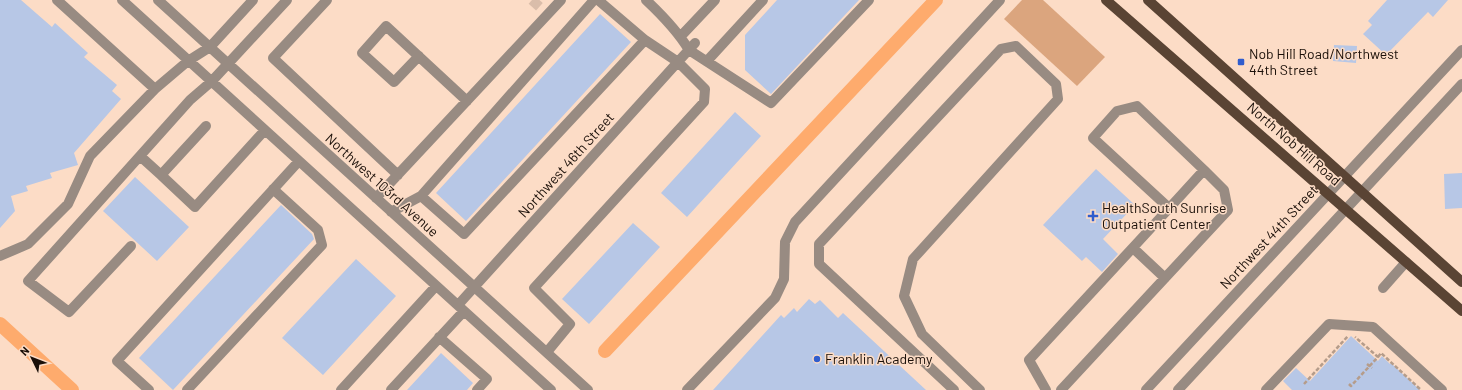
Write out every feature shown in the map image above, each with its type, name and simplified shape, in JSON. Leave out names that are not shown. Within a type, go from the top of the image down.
[{"type":"main road","name":"North Nob Hill Road","points":[[1106,0],[1347,208],[1462,311]]},
{"type":"main road","name":"North Nob Hill Road","points":[[1148,0],[1462,282]]},
{"type":"street","points":[[57,0],[155,89]]},
{"type":"street","points":[[122,0],[552,390]]},
{"type":"street","name":"Northwest 103rd Avenue","points":[[158,0],[588,390]]},
{"type":"street","points":[[0,256],[28,244],[68,204],[90,156],[155,89],[188,61],[210,47],[253,0]]},
{"type":"street","points":[[131,246],[68,312],[28,281],[190,100],[212,82],[287,0]]},
{"type":"street","points":[[327,0],[273,58],[398,175]]},
{"type":"street","points":[[376,198],[467,101],[545,12],[561,0]]},
{"type":"street","points":[[391,212],[421,196],[594,0]]},
{"type":"street","points":[[547,352],[570,324],[534,288],[704,102],[705,89],[678,62],[645,40],[598,0]]},
{"type":"street","points":[[646,0],[706,61],[771,103],[869,0]]},
{"type":"street","points":[[681,36],[715,0]]},
{"type":"street","points":[[706,61],[763,0]]},
{"type":"street","points":[[687,390],[775,298],[784,280],[785,242],[795,222],[1000,0]]},
{"type":"street","points":[[419,56],[394,82],[362,53],[386,26],[419,56],[467,101]]},
{"type":"street","points":[[421,196],[464,234],[645,40]]},
{"type":"street","name":"Northwest 46th Street","points":[[391,390],[439,337],[461,308],[474,287],[692,46]]},
{"type":"street","points":[[954,390],[819,264],[819,244],[1001,49],[1016,46],[1056,84],[1058,99],[913,259],[904,296],[922,334],[980,390]]},
{"type":"street","name":"Northwest 44th Street","points":[[1146,390],[1462,50]]},
{"type":"street","points":[[1178,390],[1462,84]]},
{"type":"street","points":[[1061,390],[1228,210],[1224,190],[1137,106],[1117,111],[1094,138],[1169,208]]},
{"type":"street","points":[[161,175],[206,126]]},
{"type":"street","points":[[140,156],[195,207],[265,130]]},
{"type":"street","points":[[148,390],[117,362],[299,161]]},
{"type":"street","points":[[1046,390],[1028,360],[1204,170]]},
{"type":"street","points":[[187,390],[322,245],[318,230],[273,189]]},
{"type":"street","points":[[1133,248],[1165,278]]},
{"type":"street","points":[[1383,288],[1406,262]]},
{"type":"street","points":[[341,390],[436,286]]},
{"type":"street","points":[[1266,390],[1329,324],[1373,327],[1442,390]]},
{"type":"street","points":[[439,337],[487,379],[477,390]]},
{"type":"path","points":[[1304,384],[1351,334],[1378,357]]},
{"type":"path","points":[[1349,384],[1351,386],[1381,353],[1421,390]]},
{"type":"shaded area","points":[[1022,0],[1043,0],[1105,57],[1077,86],[1004,19]]},
{"type":"building","points":[[0,0],[21,0],[52,27],[55,23],[88,53],[84,57],[117,85],[112,91],[121,99],[74,153],[78,165],[50,173],[52,178],[26,186],[28,191],[11,196],[15,211],[0,228]]},
{"type":"building","points":[[777,0],[859,0],[771,94],[745,70],[745,35]]},
{"type":"building","points":[[1387,0],[1448,0],[1433,17],[1428,12],[1386,55],[1363,34],[1372,25],[1368,21]]},
{"type":"building","points":[[600,14],[631,42],[466,221],[436,193]]},
{"type":"building","points":[[1334,45],[1357,46],[1356,63],[1333,61]]},
{"type":"building","points":[[735,112],[761,136],[687,217],[661,193]]},
{"type":"building","points":[[1096,169],[1135,205],[1103,239],[1118,254],[1102,272],[1086,257],[1082,261],[1043,225]]},
{"type":"building","points":[[1462,173],[1462,208],[1445,209],[1444,174]]},
{"type":"building","points":[[135,177],[189,227],[157,261],[103,211]]},
{"type":"building","points":[[281,205],[312,234],[314,239],[173,390],[139,358]]},
{"type":"building","points":[[633,223],[660,247],[589,324],[562,299]]},
{"type":"building","points":[[356,259],[396,296],[323,375],[282,338]]},
{"type":"building","name":"Franklin Academy","points":[[809,299],[815,304],[820,300],[838,318],[843,313],[926,390],[713,390],[781,315],[784,318],[794,308],[797,312]]},
{"type":"building","points":[[1351,336],[1378,361],[1382,356],[1390,364],[1391,363],[1420,390],[1292,390],[1283,381],[1296,368],[1310,381]]},
{"type":"building","points":[[441,353],[473,383],[467,390],[407,390]]},
{"type":"waterway","points":[[605,351],[936,0]]},
{"type":"waterway","points":[[0,324],[72,390]]},
{"type":"tunnel","points":[[532,0],[542,9]]},
{"type":"place","name":"Nob Hill Road/Northwest 44th Street","points":[[1241,62]]},
{"type":"place","name":"HealthSouth Sunrise Outpatient Center","points":[[1093,216]]},
{"type":"place","name":"Franklin Academy","points":[[817,359]]}]
